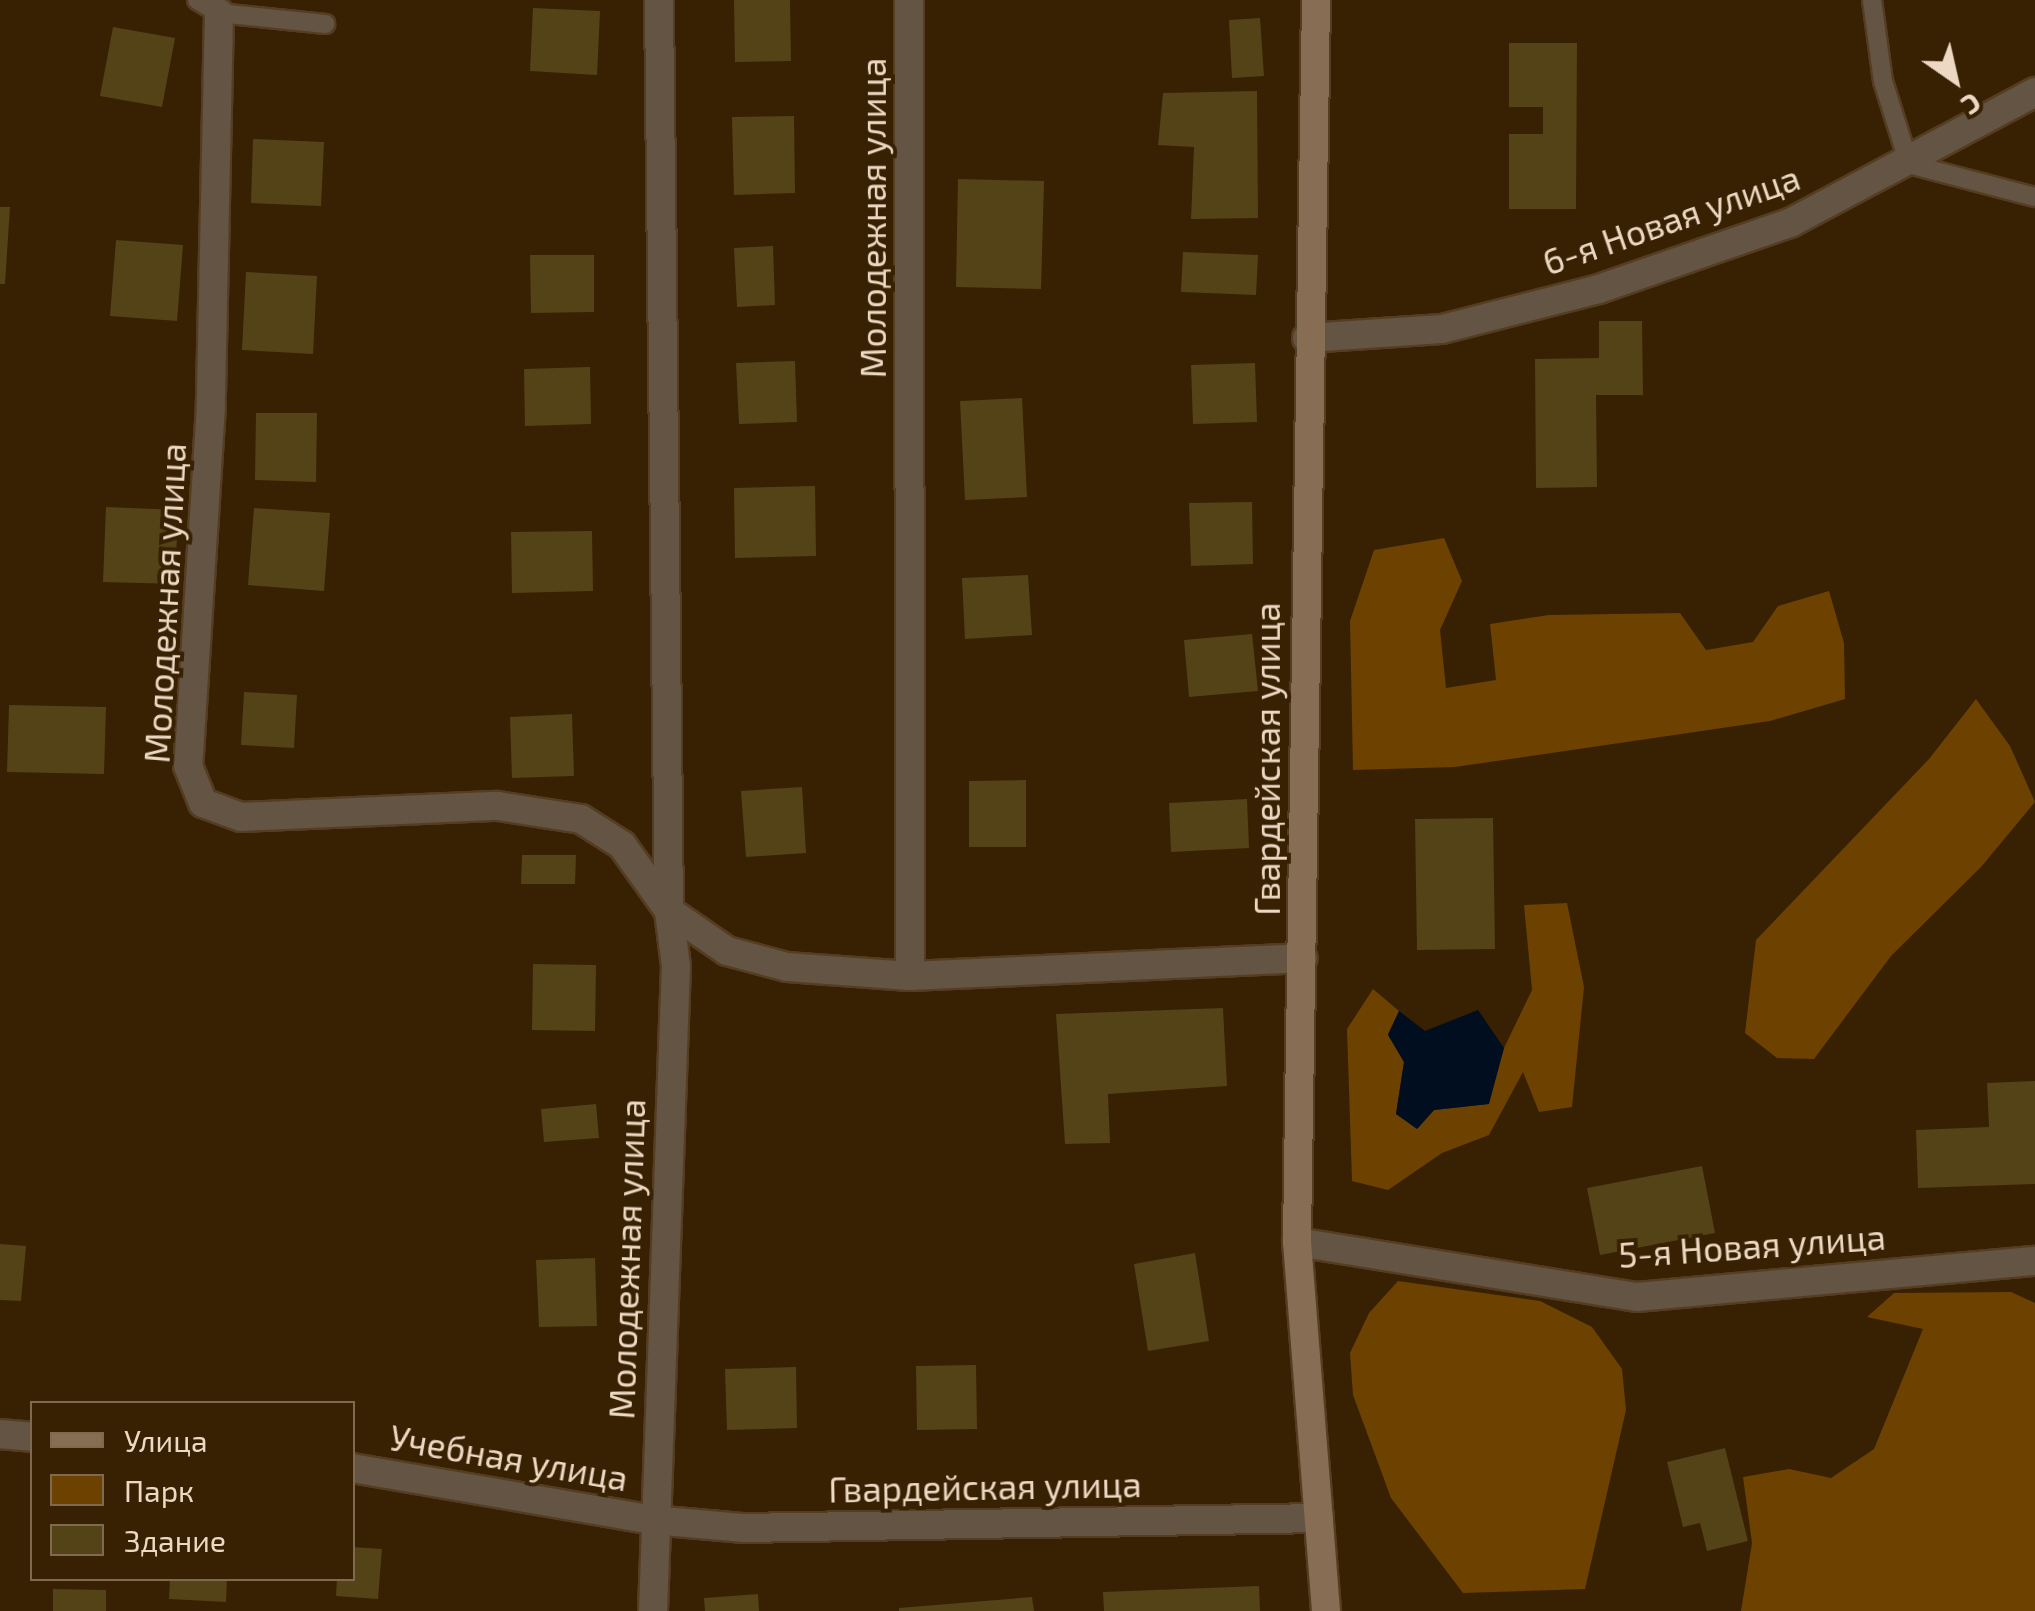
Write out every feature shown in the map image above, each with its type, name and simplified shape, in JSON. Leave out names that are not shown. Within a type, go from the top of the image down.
[{"type":"main road","name":"Гвардейская улица","points":[[1316,0],[1307,338],[1298,1242],[1326,1611]]},
{"type":"street","name":"Молодежная улица","points":[[654,1611],[653,1520],[676,966],[669,911],[660,0]]},
{"type":"street","name":"Молодежная улица","points":[[909,0],[910,976]]},
{"type":"street","name":"Молодежная улица","points":[[208,6],[211,405],[188,766],[203,804],[241,816],[498,806],[581,819],[622,845],[669,911],[727,952],[787,967],[910,976],[1302,958]]},
{"type":"street","name":"6-я Новая улица","points":[[1307,338],[1442,329],[1599,289],[1790,224],[1910,164],[2035,92]]},
{"type":"street","name":"5-я Новая улица","points":[[1298,1242],[1637,1297],[2035,1261]]},
{"type":"street","points":[[0,1434],[30,1437]]},
{"type":"street","name":"Учебная улица","points":[[355,1469],[653,1520]]},
{"type":"street","name":"Гвардейская улица","points":[[653,1520],[742,1528],[1319,1518]]},
{"type":"lane","points":[[1872,0],[1883,81],[1910,164],[2035,197]]},
{"type":"lane","points":[[208,6],[325,24]]},
{"type":"green space","points":[[1444,538],[1462,581],[1440,630],[1446,688],[1496,680],[1490,624],[1549,615],[1680,613],[1706,650],[1753,642],[1778,606],[1829,591],[1844,643],[1845,699],[1770,721],[1455,767],[1353,770],[1350,621],[1374,550]]},
{"type":"green space","points":[[1976,699],[2010,746],[2035,802],[1981,867],[1891,956],[1814,1059],[1777,1058],[1745,1033],[1756,940],[1929,759]]},
{"type":"green space","points":[[1567,903],[1584,987],[1572,1107],[1539,1112],[1523,1072],[1489,1135],[1442,1153],[1388,1190],[1352,1181],[1347,1029],[1373,989],[1399,1011],[1388,1034],[1404,1062],[1396,1114],[1418,1128],[1434,1110],[1488,1104],[1504,1048],[1532,990],[1524,905]]},
{"type":"green space","points":[[1398,1281],[1540,1301],[1592,1327],[1622,1369],[1626,1410],[1585,1589],[1463,1593],[1391,1498],[1353,1395],[1350,1353],[1369,1313]]},
{"type":"green space","points":[[2011,1292],[2035,1303],[2035,1611],[1741,1611],[1752,1543],[1743,1477],[1789,1469],[1831,1478],[1874,1449],[1923,1329],[1867,1317],[1894,1293]]},
{"type":"water","points":[[1478,1010],[1504,1048],[1489,1104],[1434,1110],[1417,1129],[1396,1114],[1404,1062],[1388,1035],[1399,1011],[1425,1031]]},
{"type":"building","points":[[734,0],[790,0],[791,61],[735,62]]},
{"type":"building","points":[[533,8],[600,11],[597,75],[530,71]]},
{"type":"building","points":[[1260,18],[1264,76],[1232,78],[1229,20]]},
{"type":"building","points":[[113,27],[175,38],[162,107],[100,96]]},
{"type":"building","points":[[1509,43],[1577,43],[1576,209],[1509,209],[1509,134],[1543,134],[1543,107],[1509,107]]},
{"type":"building","points":[[1257,91],[1258,218],[1191,219],[1194,147],[1158,145],[1163,93]]},
{"type":"building","points":[[794,116],[795,193],[734,195],[732,117]]},
{"type":"building","points":[[253,139],[324,142],[321,206],[251,203]]},
{"type":"building","points":[[958,179],[1044,181],[1041,289],[956,287]]},
{"type":"building","points":[[0,207],[10,207],[5,284],[0,284]]},
{"type":"building","points":[[116,240],[183,245],[177,321],[110,316]]},
{"type":"building","points":[[773,246],[775,305],[737,307],[734,248]]},
{"type":"building","points":[[1183,252],[1258,255],[1256,295],[1181,292]]},
{"type":"building","points":[[530,255],[594,255],[594,312],[531,313]]},
{"type":"building","points":[[246,272],[317,276],[313,354],[242,350]]},
{"type":"building","points":[[1599,321],[1642,321],[1643,395],[1596,395],[1597,487],[1536,488],[1535,359],[1599,358]]},
{"type":"building","points":[[795,361],[797,422],[739,424],[736,363]]},
{"type":"building","points":[[1255,363],[1257,422],[1193,424],[1191,365]]},
{"type":"building","points":[[590,367],[591,424],[525,426],[524,369]]},
{"type":"building","points":[[1022,398],[1027,497],[965,500],[960,401]]},
{"type":"building","points":[[256,413],[317,413],[316,482],[255,480]]},
{"type":"building","points":[[815,486],[816,556],[735,558],[734,488]]},
{"type":"building","points":[[1252,502],[1253,564],[1191,566],[1189,503]]},
{"type":"building","points":[[106,507],[178,510],[175,584],[103,582]]},
{"type":"building","points":[[254,508],[330,513],[324,591],[248,585]]},
{"type":"building","points":[[592,531],[593,591],[512,593],[511,532]]},
{"type":"building","points":[[1028,575],[1032,635],[965,639],[962,578]]},
{"type":"building","points":[[1252,634],[1258,691],[1189,697],[1184,640]]},
{"type":"building","points":[[244,692],[297,695],[294,748],[241,745]]},
{"type":"building","points":[[9,705],[106,707],[104,774],[7,772]]},
{"type":"building","points":[[572,714],[574,776],[512,778],[510,717]]},
{"type":"building","points":[[1026,780],[1026,847],[969,847],[969,781]]},
{"type":"building","points":[[802,787],[806,853],[746,857],[741,791]]},
{"type":"building","points":[[1247,799],[1249,848],[1171,852],[1169,803]]},
{"type":"building","points":[[1493,818],[1495,949],[1417,950],[1415,819]]},
{"type":"building","points":[[522,855],[576,855],[575,884],[521,884]]},
{"type":"building","points":[[533,964],[596,965],[595,1031],[532,1030]]},
{"type":"building","points":[[1223,1008],[1227,1086],[1108,1094],[1110,1143],[1065,1144],[1056,1014]]},
{"type":"building","points":[[2035,1081],[2035,1184],[1918,1188],[1916,1130],[1989,1127],[1987,1083]]},
{"type":"building","points":[[596,1104],[599,1138],[544,1142],[541,1109]]},
{"type":"building","points":[[1702,1166],[1715,1233],[1600,1255],[1587,1188]]},
{"type":"building","points":[[0,1244],[26,1246],[21,1301],[0,1300]]},
{"type":"building","points":[[1195,1253],[1209,1341],[1148,1351],[1134,1264]]},
{"type":"building","points":[[595,1258],[597,1326],[539,1327],[536,1260]]},
{"type":"building","points":[[976,1365],[977,1429],[917,1430],[916,1366]]},
{"type":"building","points":[[796,1367],[797,1428],[727,1430],[725,1369]]},
{"type":"building","points":[[1725,1448],[1748,1541],[1707,1551],[1700,1523],[1683,1527],[1667,1462]]},
{"type":"building","points":[[355,1547],[382,1549],[378,1599],[336,1596],[337,1581],[355,1581]]},
{"type":"building","points":[[170,1581],[227,1581],[226,1602],[169,1599]]},
{"type":"building","points":[[1259,1586],[1260,1611],[1104,1611],[1103,1592]]},
{"type":"building","points":[[53,1589],[106,1590],[106,1611],[53,1611]]},
{"type":"building","points":[[758,1594],[759,1611],[705,1611],[704,1598]]},
{"type":"building","points":[[1032,1597],[1034,1611],[899,1611],[899,1608]]}]
